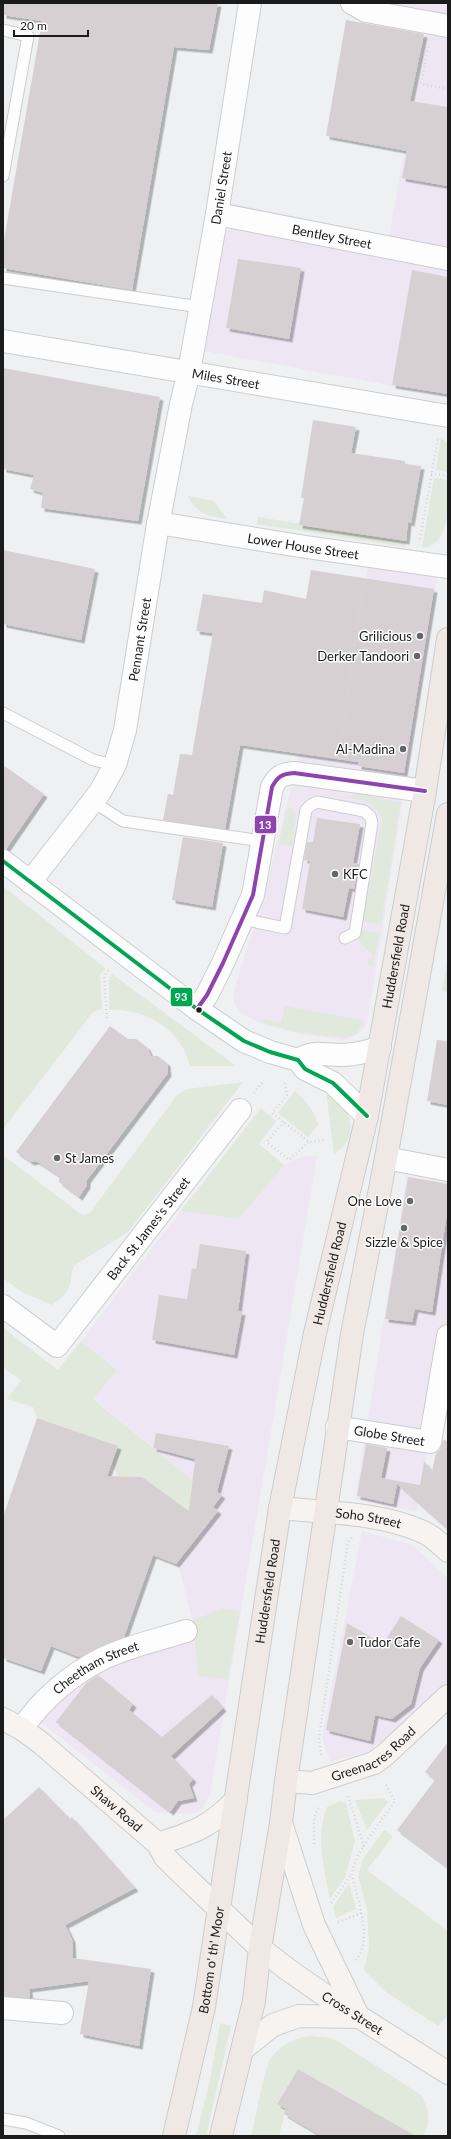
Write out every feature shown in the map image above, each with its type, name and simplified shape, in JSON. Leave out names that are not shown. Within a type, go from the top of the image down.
[{"type":"main road","name":"Huddersfield Road","points":[[219,1909],[260,1631],[280,1508],[315,1333],[367,1116],[424,791],[448,639]]},
{"type":"main road","name":"Huddersfield Road","points":[[260,1948],[281,1823],[352,1334],[386,1158],[448,814]]},
{"type":"main road","name":"Soho Street","points":[[280,1508],[375,1518],[404,1525],[422,1531],[448,1551]]},
{"type":"main road","name":"Greenacres Road","points":[[286,1781],[312,1783],[374,1763],[385,1755],[448,1696]]},
{"type":"main road","name":"Shaw Road","points":[[3,1719],[22,1729],[41,1743],[158,1844],[165,1857],[219,1909]]},
{"type":"main road","points":[[158,1844],[196,1832],[220,1816],[236,1800]]},
{"type":"main road","points":[[243,2049],[273,2026],[299,2016],[358,2017],[314,1925],[281,1823]]},
{"type":"main road","name":"Bottom o' th' Moor","points":[[219,1909],[260,1948]]},
{"type":"main road","name":"Bottom o' th' Moor","points":[[174,2136],[203,2012],[219,1909]]},
{"type":"main road","points":[[221,2136],[254,2001],[260,1948]]},
{"type":"main road","name":"Cross Street","points":[[260,1948],[322,1994],[448,2073]]},
{"type":"street","name":"Daniel Street","points":[[189,372],[250,3]]},
{"type":"street","points":[[352,3],[366,11],[377,14],[448,26]]},
{"type":"street","name":"Bentley Street","points":[[216,214],[442,258]]},
{"type":"street","name":"Miles Street","points":[[3,341],[189,372],[443,424]]},
{"type":"street","name":"Pennant Street","points":[[30,882],[92,801],[114,765],[128,715],[158,522],[181,404],[189,372]]},
{"type":"street","name":"Lower House Street","points":[[158,522],[306,547],[448,567]]},
{"type":"street","points":[[197,1008],[211,987],[253,895],[272,787],[276,779],[282,774],[294,773],[424,791]]},
{"type":"street","points":[[3,861],[197,1008],[244,1041],[270,1052],[298,1060],[306,1069],[333,1083],[367,1116]]},
{"type":"street","points":[[298,1060],[310,1053],[341,1055],[365,1053],[380,1047]]},
{"type":"street","name":"Back St James's Street","points":[[3,1306],[57,1346],[240,1110]]},
{"type":"street","points":[[386,1158],[448,1170]]},
{"type":"street","name":"Globe Street","points":[[338,1427],[430,1442],[448,1336]]},
{"type":"street","name":"Cheetham Street","points":[[22,1729],[35,1710],[82,1671],[102,1659],[127,1649],[186,1631]]},
{"type":"street","points":[[3,2008],[62,2013]]},
{"type":"lane","points":[[3,30],[28,36],[3,176]]},
{"type":"lane","points":[[3,278],[200,307]]},
{"type":"lane","points":[[3,713],[93,760],[114,765]]},
{"type":"lane","points":[[92,801],[123,821],[262,841]]},
{"type":"lane","points":[[242,919],[285,928],[306,810],[310,805],[317,802],[364,811],[370,816],[372,823],[355,933],[345,938]]},
{"type":"lane","points":[[3,2119],[26,2123],[59,2136]]},
{"type":"path","points":[[425,58],[421,84],[448,89]]},
{"type":"path","points":[[420,544],[431,474],[443,424]]},
{"type":"path","points":[[431,474],[448,475]]},
{"type":"path","points":[[338,759],[365,572]]},
{"type":"path","points":[[104,976],[107,1018]]},
{"type":"path","points":[[284,1078],[288,1095],[272,1113],[309,1142]]},
{"type":"path","points":[[284,1122],[268,1142],[289,1160],[309,1142],[325,1140]]},
{"type":"path","points":[[321,1758],[319,1738],[348,1542],[357,1533]]},
{"type":"path","points":[[330,1904],[352,1874],[358,1855],[395,1801],[384,1782]]},
{"type":"path","points":[[347,1792],[364,1847]]},
{"type":"path","points":[[314,1850],[314,1818],[320,1804]]},
{"type":"path","points":[[352,1874],[362,1913],[364,1936],[360,1956],[352,1965]]},
{"type":"path","points":[[331,1925],[362,1913]]},
{"type":"shaded area","points":[[360,3],[448,3],[448,396],[204,351],[232,203],[389,237],[427,27]]},
{"type":"shaded area","points":[[441,438],[448,444],[448,472],[436,470]]},
{"type":"shaded area","points":[[434,478],[448,480],[446,522],[443,532],[438,540],[431,545],[422,548]]},
{"type":"shaded area","points":[[188,496],[214,501],[227,519],[214,517],[204,513],[195,507]]},
{"type":"shaded area","points":[[258,517],[406,541],[405,547],[257,524]]},
{"type":"shaded area","points":[[368,565],[437,578],[370,1008],[366,1026],[357,1035],[344,1040],[300,1034],[261,1024],[240,1012],[234,1003],[234,991],[262,901],[299,757],[311,702],[343,704]]},
{"type":"shaded area","points":[[361,794],[401,803],[381,924],[363,921],[382,820],[380,814],[372,805],[361,800],[342,797]]},
{"type":"shaded area","points":[[290,807],[296,815],[292,846],[279,844],[286,812]]},
{"type":"shaded area","points":[[3,886],[106,969],[100,974],[102,1009],[93,1012],[3,1129]]},
{"type":"shaded area","points":[[361,930],[379,933],[373,968],[367,963],[373,955],[358,941]]},
{"type":"shaded area","points":[[448,957],[448,992],[442,991]]},
{"type":"shaded area","points":[[112,974],[236,1066],[190,1066],[184,1050],[177,1039],[161,1024],[151,1018],[130,1011],[109,1010],[109,979]]},
{"type":"shaded area","points":[[285,1006],[364,1021],[357,1033],[347,1038],[296,1032],[261,1022],[261,1019],[281,1023]]},
{"type":"shaded area","points":[[243,1082],[128,1232],[75,1265],[72,1271],[69,1286],[65,1294],[59,1300],[52,1305],[22,1292],[3,1278],[3,1155],[82,1215],[90,1213],[177,1095],[187,1089]]},
{"type":"shaded area","points":[[295,1091],[309,1106],[318,1125],[308,1137],[278,1113]]},
{"type":"shaded area","points":[[326,1091],[339,1102],[347,1112],[351,1126],[345,1144],[334,1154]]},
{"type":"shaded area","points":[[261,1108],[276,1121],[259,1144],[284,1165],[239,1219],[181,1211]]},
{"type":"shaded area","points":[[305,1156],[317,1156],[210,1795],[202,1809],[190,1814],[155,1812],[38,1720],[32,1696],[79,1661],[194,1627],[172,1539],[208,1493],[93,1398],[117,1369],[81,1341],[181,1211],[239,1219],[284,1165]]},
{"type":"shaded area","points":[[407,1176],[448,1183],[448,1325],[417,1511],[355,1499]]},
{"type":"shaded area","points":[[3,1328],[58,1370],[81,1341],[117,1370],[93,1399],[208,1493],[192,1513],[142,1477],[118,1476],[112,1463],[117,1446],[37,1418],[33,1407],[7,1399],[21,1380],[3,1368]]},
{"type":"shaded area","points":[[362,1531],[412,1545],[448,1578],[448,1683],[435,1697],[370,1751],[330,1762],[322,1738]]},
{"type":"shaded area","points":[[223,1608],[240,1611],[228,1680],[199,1676],[192,1621]]},
{"type":"shaded area","points":[[384,1798],[388,1802],[367,1830],[355,1800]]},
{"type":"shaded area","points":[[340,1801],[346,1803],[355,1841],[345,1877],[330,1899],[323,1864],[321,1841],[323,1818],[327,1807]]},
{"type":"shaded area","points":[[384,1830],[393,1836],[367,1870],[448,1931],[448,2015],[438,2026],[386,1992],[364,1970],[369,1948],[367,1909],[358,1876],[363,1859]]},
{"type":"shaded area","points":[[349,1883],[356,1909],[336,1918],[333,1907]]},
{"type":"shaded area","points":[[220,2023],[231,2026],[206,2136],[196,2136],[210,2080]]},
{"type":"shaded area","points":[[310,2036],[330,2038],[344,2045],[421,2095],[426,2105],[428,2115],[426,2131],[423,2136],[407,2136],[409,2132],[298,2069],[277,2103],[286,2109],[279,2136],[251,2136],[263,2083],[271,2058],[279,2049],[288,2043],[299,2038]]},
{"type":"building","points":[[3,3],[218,3],[209,50],[174,47],[132,290],[3,268],[3,246],[42,21],[3,15]]},
{"type":"building","points":[[346,20],[424,34],[410,101],[448,107],[448,186],[402,178],[407,151],[326,136]]},
{"type":"building","points":[[238,259],[301,268],[289,339],[226,328]]},
{"type":"building","points":[[412,270],[448,277],[448,394],[392,385]]},
{"type":"building","points":[[3,368],[160,397],[138,521],[41,508],[43,493],[30,489],[34,475],[3,469]]},
{"type":"building","points":[[313,420],[356,427],[351,453],[405,461],[405,464],[421,466],[411,523],[408,522],[406,541],[299,525],[304,498],[301,498]]},
{"type":"building","points":[[3,550],[95,569],[81,640],[3,624]]},
{"type":"building","points":[[311,570],[434,589],[404,773],[358,766],[358,762],[240,745],[225,829],[163,820],[168,794],[173,795],[180,754],[192,755],[213,633],[196,631],[203,594],[262,603],[264,590],[306,599]]},
{"type":"building","points":[[3,765],[44,794],[6,849],[3,849]]},
{"type":"building","points":[[317,818],[360,824],[353,863],[359,864],[354,889],[349,888],[343,917],[302,909],[310,861],[304,860],[307,842],[313,842]]},
{"type":"building","points":[[183,837],[223,843],[212,907],[172,900]]},
{"type":"building","points":[[110,1026],[128,1039],[136,1039],[147,1047],[151,1056],[158,1056],[167,1063],[168,1073],[87,1180],[87,1185],[79,1197],[59,1182],[59,1176],[36,1161],[31,1162],[16,1152]]},
{"type":"building","points":[[437,1040],[448,1041],[448,1105],[427,1101]]},
{"type":"building","points":[[408,1177],[448,1184],[448,1207],[432,1312],[415,1309],[412,1322],[385,1319]]},
{"type":"building","points":[[200,1244],[246,1251],[238,1311],[242,1312],[234,1355],[152,1340],[159,1295],[187,1299],[192,1268],[196,1269]]},
{"type":"building","points":[[37,1418],[118,1446],[107,1476],[142,1477],[189,1511],[195,1459],[153,1448],[156,1433],[229,1446],[217,1492],[222,1495],[213,1507],[218,1511],[176,1564],[153,1555],[124,1637],[79,1657],[51,1646],[41,1671],[3,1658],[3,1517]]},
{"type":"building","points":[[443,1440],[448,1441],[448,1530],[397,1484],[393,1504],[357,1496],[366,1444],[387,1448],[381,1478],[420,1485],[424,1461],[432,1471],[436,1453],[440,1450]]},
{"type":"building","points":[[401,1616],[439,1640],[420,1668],[411,1704],[392,1719],[375,1715],[370,1741],[326,1730],[347,1623],[383,1644]]},
{"type":"building","points":[[98,1675],[133,1704],[129,1710],[162,1737],[212,1695],[223,1708],[171,1756],[193,1779],[189,1784],[194,1798],[178,1801],[170,1812],[56,1722],[87,1682]]},
{"type":"building","points":[[448,1742],[448,1868],[397,1830],[435,1780],[425,1772]]},
{"type":"building","points":[[39,1787],[70,1819],[72,1817],[135,1888],[65,1925],[72,1939],[73,1958],[151,1969],[139,2046],[80,2034],[89,1981],[29,1989],[30,1998],[3,1996],[3,1820]]},
{"type":"building","points":[[298,2069],[416,2136],[321,2136],[284,2114],[286,2109],[277,2104]]},
{"type":"transit line","name":"13","points":[[197,1009],[207,995],[223,963],[253,895],[272,787],[278,778],[286,774],[294,773],[425,791]]},
{"type":"transit line","name":"93","points":[[3,861],[197,1009],[244,1041],[270,1052],[298,1060],[305,1069],[333,1083],[367,1116]]},
{"type":"place","name":"Grilicious","points":[[420,636]]},
{"type":"place","name":"Derker Tandoori","points":[[417,656]]},
{"type":"place","name":"Al-Madina","points":[[403,749]]},
{"type":"place","name":"KFC","points":[[335,874]]},
{"type":"place","name":"St James","points":[[57,1158]]},
{"type":"place","name":"One Love","points":[[410,1201]]},
{"type":"place","name":"Sizzle & Spice","points":[[404,1228]]},
{"type":"place","name":"Tudor Cafe","points":[[350,1642]]}]
